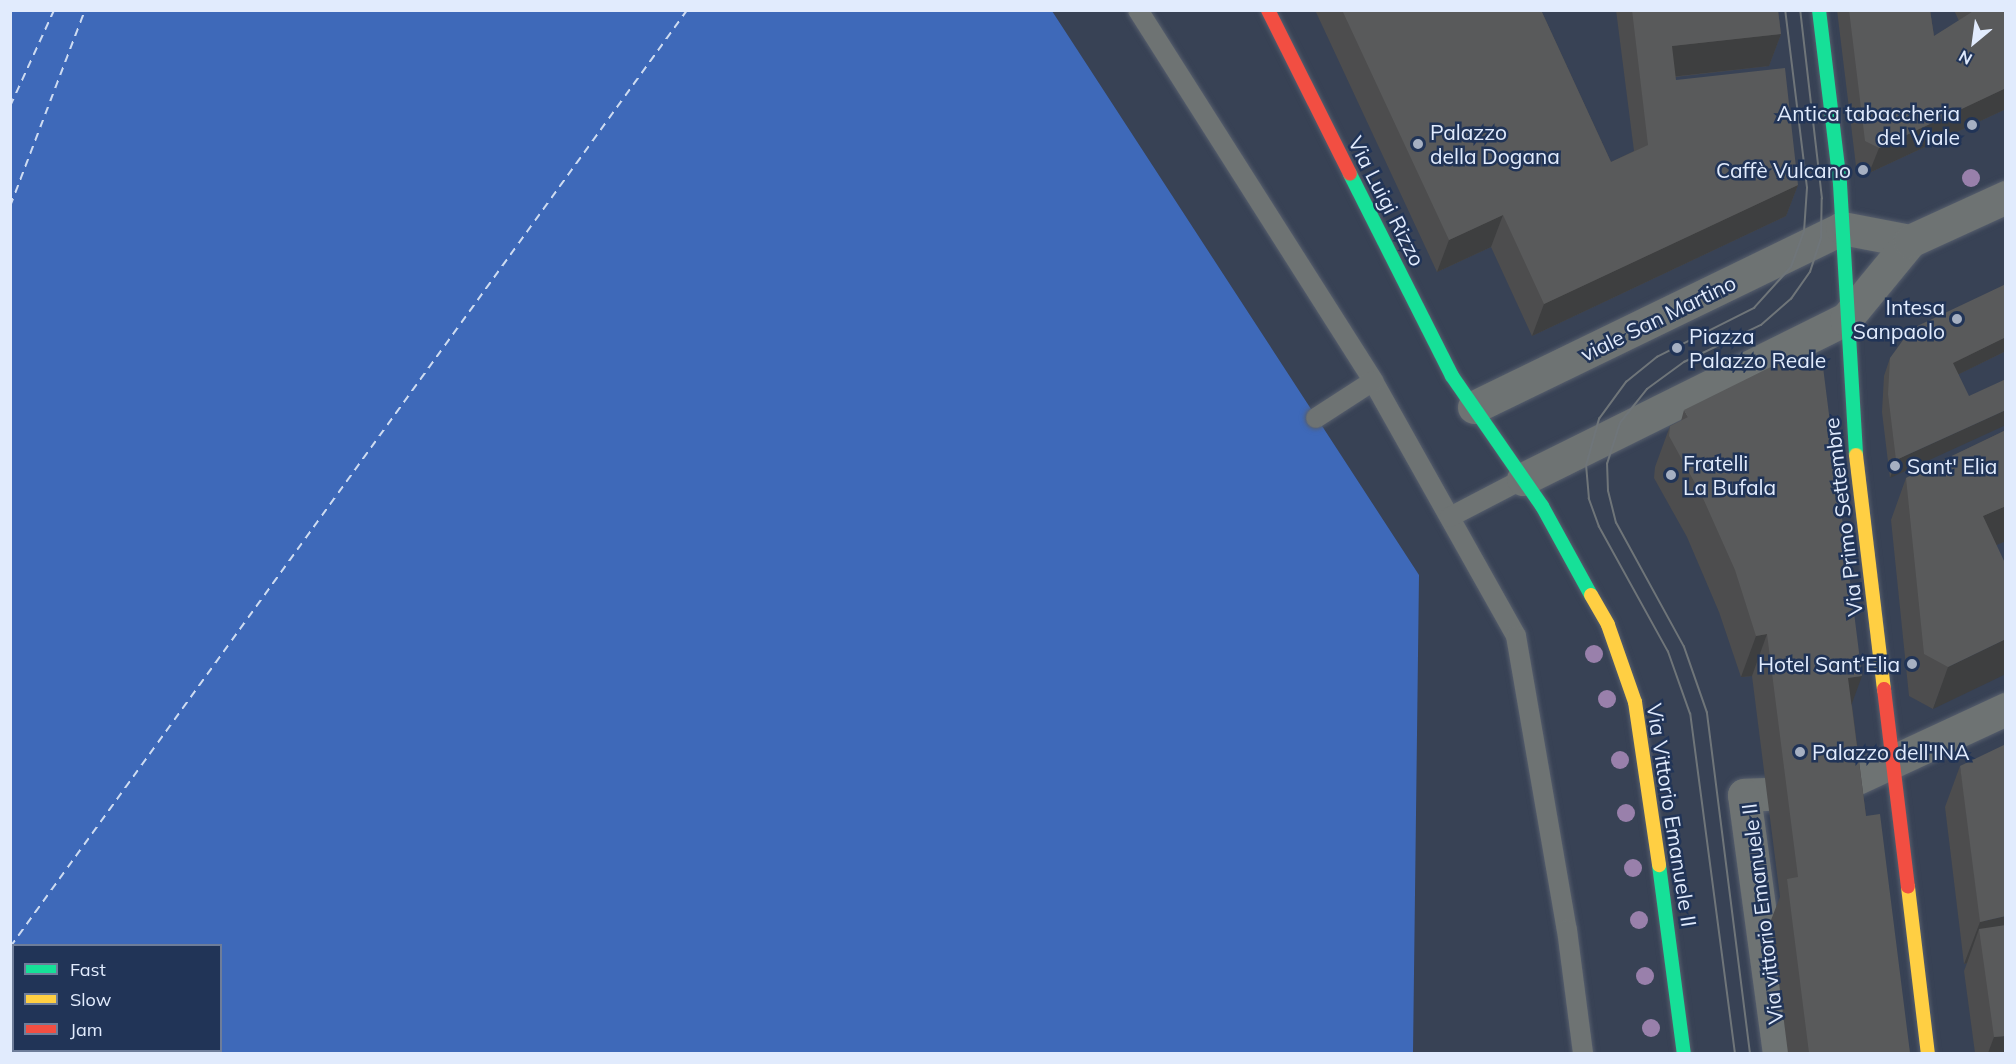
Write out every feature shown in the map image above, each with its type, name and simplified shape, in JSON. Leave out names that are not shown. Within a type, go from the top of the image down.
[{"type":"main road","name":"Via Luigi Rizzo","points":[[1268,10],[1452,376],[1474,407]]},
{"type":"main road","name":"Via Primo Settembre","points":[[1819,10],[1842,228],[1852,421],[1928,1053]]},
{"type":"main road","name":"Via Vittorio Emanuele II","points":[[1474,407],[1523,479],[1587,584],[1608,625],[1635,702],[1654,814],[1684,1053]]},
{"type":"street","points":[[1523,479],[1846,319],[1910,241],[2006,197]]},
{"type":"street","name":"viale San Martino","points":[[1474,407],[1842,228]]},
{"type":"street","points":[[1842,228],[1910,241]]},
{"type":"street","points":[[1842,785],[2006,709]]},
{"type":"street","name":"Via vittorio Emanuele II","points":[[1767,794],[1744,795],[1779,1053]]},
{"type":"lane","points":[[1138,10],[1373,381],[1516,636],[1568,930],[1583,1053]]},
{"type":"lane","points":[[1316,418],[1373,381]]},
{"type":"lane","points":[[1450,517],[1523,479]]},
{"type":"water","points":[[10,11],[1052,11],[1419,575],[1413,1053],[11,1053]]},
{"type":"building","points":[[1342,10],[1541,10],[1611,162],[1648,145],[1632,10],[1778,10],[1781,34],[1672,46],[1676,80],[1785,68],[1798,185],[1544,304],[1503,215],[1449,240]]},
{"type":"building","points":[[1849,10],[1930,10],[1934,36],[1975,10],[2006,10],[2006,88],[1879,148],[1865,141]]},
{"type":"building","points":[[2006,284],[2006,337],[1953,363],[1969,396],[2006,379],[2006,410],[1896,460],[1888,394],[1890,358],[1911,329]]},
{"type":"building","name":"Palazzo dell'INA","points":[[1812,355],[1822,359],[1862,676],[1848,678],[1866,816],[1880,814],[1910,1053],[1809,1053],[1787,879],[1798,877],[1767,634],[1756,636],[1735,570],[1702,496],[1669,436],[1670,426],[1688,417],[1684,410],[1791,357],[1794,364]]},
{"type":"building","points":[[2006,430],[2006,506],[1983,516],[2006,562],[2006,639],[1948,667],[1924,654],[1906,478]]},
{"type":"building","points":[[2006,744],[2006,916],[1980,922],[1960,766]]},
{"type":"building","points":[[2006,925],[2006,1036],[1994,1037],[1979,929]]},
{"type":"ferry route","points":[[10,106],[54,10]]},
{"type":"ferry route","points":[[10,206],[85,10]]},
{"type":"ferry route","points":[[12,944],[687,10]]},
{"type":"tram line","points":[[1735,1054],[1690,714],[1668,652],[1599,527],[1589,499],[1586,466],[1599,419],[1626,382],[1657,357],[1754,308],[1791,267],[1804,232],[1807,188],[1785,10]]},
{"type":"tram line","points":[[1750,1054],[1707,713],[1684,647],[1616,523],[1608,491],[1607,464],[1620,423],[1647,389],[1684,362],[1761,325],[1791,299],[1810,272],[1821,238],[1822,199],[1800,10]]},
{"type":"traffic: fast","points":[[1819,10],[1840,184],[1856,455]]},
{"type":"traffic: fast","points":[[1350,174],[1452,376],[1542,506],[1591,595]]},
{"type":"traffic: fast","points":[[1659,865],[1684,1054]]},
{"type":"traffic: slow","points":[[1856,455],[1884,689]]},
{"type":"traffic: slow","points":[[1591,595],[1608,625],[1635,702],[1659,865]]},
{"type":"traffic: slow","points":[[1908,887],[1928,1054]]},
{"type":"traffic: jam","points":[[1268,10],[1350,174]]},
{"type":"traffic: jam","points":[[1884,689],[1908,887]]},
{"type":"place","name":"Antica tabaccheria del Viale","points":[[1972,125]]},
{"type":"place","name":"Palazzo della Dogana","points":[[1418,144]]},
{"type":"place","name":"Caffè Vulcano","points":[[1863,170]]},
{"type":"place","name":"Intesa Sanpaolo","points":[[1957,319]]},
{"type":"place","name":"Piazza Palazzo Reale","points":[[1677,348]]},
{"type":"place","name":"Sant' Elia","points":[[1895,466]]},
{"type":"place","name":"Fratelli La Bufala","points":[[1671,475]]},
{"type":"place","name":"Hotel Sant‘Elia","points":[[1912,664]]},
{"type":"place","name":"Palazzo dell'INA","points":[[1800,752]]}]
